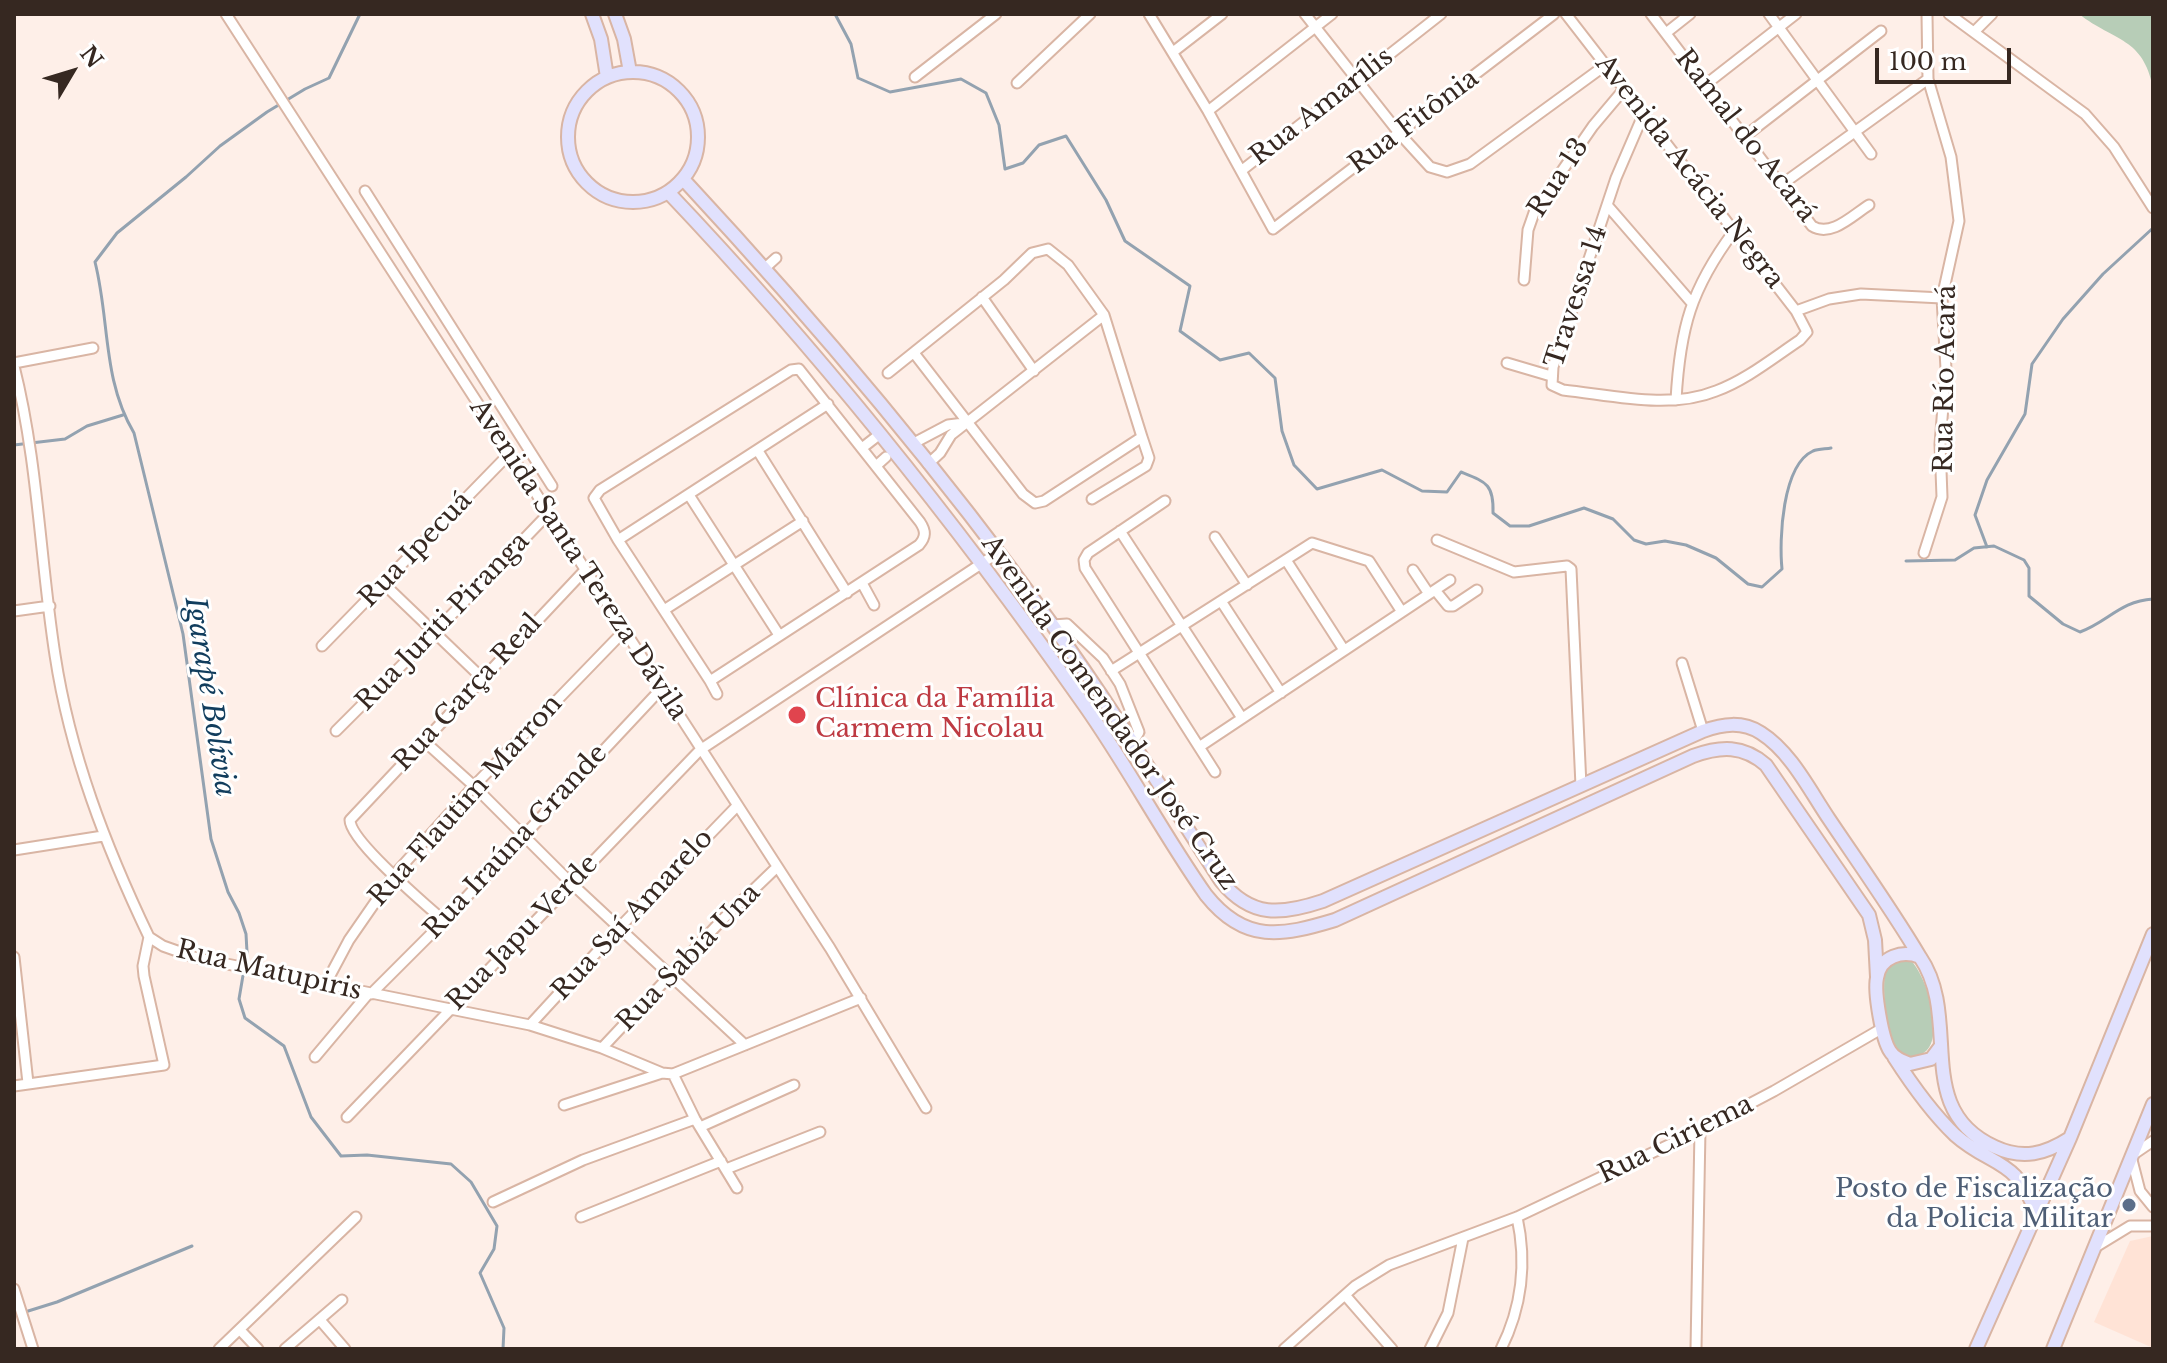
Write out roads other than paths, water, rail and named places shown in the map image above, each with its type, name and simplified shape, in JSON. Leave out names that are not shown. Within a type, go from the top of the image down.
[{"type":"street","name":"Avenida Santa Tereza Dávila","points":[[226,14],[861,998],[926,1108]]},
{"type":"street","points":[[592,14],[605,58],[607,77]]},
{"type":"street","points":[[615,14],[624,39],[630,72]]},
{"type":"street","points":[[915,77],[996,14]]},
{"type":"street","points":[[1017,83],[1090,14]]},
{"type":"street","points":[[1149,14],[1241,171]]},
{"type":"street","points":[[1173,52],[1222,14]]},
{"type":"street","points":[[1305,14],[1399,133],[1430,167],[1440,171],[1453,171],[1470,164],[1607,64]]},
{"type":"street","points":[[1208,111],[1332,14]]},
{"type":"street","name":"Rua Amarílis","points":[[1241,171],[1441,14]]},
{"type":"street","name":"Rua Fitônia","points":[[1241,171],[1273,229],[1554,14]]},
{"type":"street","name":"Avenida Acácia Negra","points":[[1566,14],[1796,311],[1807,332],[1800,340],[1736,382],[1702,396],[1676,400]]},
{"type":"street","name":"Ramal do Acará","points":[[1651,14],[1808,222],[1821,231],[1830,230],[1869,205]]},
{"type":"street","points":[[1666,33],[1690,14]]},
{"type":"street","points":[[1769,14],[1871,154]]},
{"type":"street","points":[[1705,85],[1796,14]]},
{"type":"street","name":"Rua Río Acará","points":[[1924,553],[1942,497],[1940,444],[1946,369],[1942,298],[1959,221],[1951,157],[1928,79],[1927,14]]},
{"type":"street","points":[[1949,14],[2071,101],[2095,123],[2153,208]]},
{"type":"street","points":[[1974,32],[1992,14]]},
{"type":"street","points":[[1744,137],[1881,31]]},
{"type":"street","points":[[630,72],[648,74],[666,81],[691,108],[697,126],[697,145],[683,179],[668,192],[641,202],[611,198],[587,183],[575,167],[568,139],[573,111],[583,94],[607,77],[630,72]]},
{"type":"street","points":[[1781,185],[1928,79]]},
{"type":"street","name":"Rua 13","points":[[1524,280],[1530,219],[1593,126],[1625,88]]},
{"type":"street","name":"Travessa 14","points":[[1644,113],[1607,205],[1551,376],[1552,385],[1555,388],[1676,400]]},
{"type":"street","name":"Avenida Comendador José Cruz","points":[[683,179],[760,253],[765,268],[999,552],[1053,625],[1221,881],[1238,899],[1262,910],[1283,911],[1323,901],[1703,731],[1727,723],[1736,724],[1761,733],[1775,745],[1884,898],[1936,990],[1941,1014],[1940,1047]]},
{"type":"street","points":[[365,191],[552,486]]},
{"type":"street","name":"Avenida Comendador José Cruz","points":[[668,192],[754,294],[880,434],[981,564],[1087,709],[1217,909],[1245,927],[1285,934],[1335,920],[1693,756],[1725,747],[1755,755],[1766,765],[1865,906],[1875,940],[1881,1029],[1892,1054]]},
{"type":"street","name":"Travessa 14","points":[[1607,205],[1691,302]]},
{"type":"street","points":[[1676,400],[1682,337],[1691,302],[1734,231]]},
{"type":"street","points":[[888,373],[1032,253],[1042,249],[1054,252],[1068,265],[1104,315],[1148,462],[1092,499]]},
{"type":"street","points":[[765,268],[776,258]]},
{"type":"street","points":[[1796,311],[1849,295],[1942,298]]},
{"type":"street","points":[[982,297],[1034,371]]},
{"type":"street","points":[[928,464],[940,453],[947,439],[967,422],[1104,315]]},
{"type":"street","points":[[14,365],[93,348]]},
{"type":"street","points":[[914,353],[1023,494],[1035,503],[1044,501],[1142,437]]},
{"type":"street","points":[[1507,363],[1551,376]]},
{"type":"street","name":"Rua Matupiris","points":[[14,365],[32,452],[54,655],[70,730],[103,836],[149,937],[179,953],[530,1025],[602,1048],[662,1073],[673,1074],[861,998]]},
{"type":"street","points":[[710,681],[919,545],[925,533],[920,522],[799,369],[791,370],[600,490],[594,498],[717,694]]},
{"type":"street","points":[[618,540],[828,404]]},
{"type":"street","points":[[912,444],[948,425],[967,422]]},
{"type":"street","points":[[862,448],[880,434]]},
{"type":"street","points":[[758,451],[847,593]]},
{"type":"street","name":"Rua Ipecuá","points":[[322,646],[510,453]]},
{"type":"street","points":[[876,466],[886,457]]},
{"type":"street","points":[[689,495],[779,635]]},
{"type":"street","points":[[1165,501],[1088,553],[1084,560],[1085,568],[1215,772]]},
{"type":"street","name":"Rua Juriti Piranga","points":[[336,731],[549,513]]},
{"type":"street","points":[[664,610],[803,521]]},
{"type":"street","points":[[1120,531],[1242,718]]},
{"type":"street","points":[[1215,537],[1247,585]]},
{"type":"street","points":[[1437,540],[1514,572],[1567,566],[1571,569],[1581,786]]},
{"type":"street","points":[[1111,671],[1312,543],[1369,561],[1402,612]]},
{"type":"street","name":"Rua Japu Verde","points":[[347,1117],[700,750],[999,552]]},
{"type":"street","points":[[1286,560],[1344,650]]},
{"type":"street","name":"Rua Garça Real","points":[[394,875],[367,848],[349,823],[423,740],[585,570]]},
{"type":"street","points":[[1413,570],[1448,606],[1453,606],[1477,590]]},
{"type":"street","points":[[1199,747],[1450,580]]},
{"type":"street","points":[[862,583],[874,605]]},
{"type":"street","points":[[384,584],[482,678]]},
{"type":"street","points":[[1221,601],[1281,693]]},
{"type":"street","points":[[14,611],[50,606]]},
{"type":"street","points":[[1053,625],[1067,624],[1103,658],[1120,684],[1139,732],[1132,743]]},
{"type":"street","name":"Rua Flautim Marron","points":[[325,985],[362,918],[394,875],[474,786],[624,631]]},
{"type":"street","points":[[1682,663],[1703,731]]},
{"type":"street","name":"Rua Iraúna Grande","points":[[315,1057],[370,994],[444,921],[523,833],[661,689]]},
{"type":"street","points":[[423,740],[745,1045]]},
{"type":"street","name":"Rua Saí Amarelo","points":[[530,1025],[737,806]]},
{"type":"street","points":[[14,850],[103,836]]},
{"type":"street","name":"Rua Sabiá Una","points":[[602,1048],[776,868]]},
{"type":"street","points":[[394,875],[444,921]]},
{"type":"street","points":[[1976,1349],[2070,1138],[2153,934]]},
{"type":"street","points":[[14,1086],[164,1065],[144,976],[149,937]]},
{"type":"street","points":[[1877,977],[1884,964],[1896,954],[1920,957]]},
{"type":"street","points":[[14,957],[28,1083]]},
{"type":"street","name":"Rua Ciriema","points":[[1284,1349],[1355,1286],[1389,1265],[1517,1217],[1700,1130],[1881,1029]]},
{"type":"street","points":[[1940,1047],[1951,1108],[1971,1133],[1997,1148],[2021,1155],[2040,1153],[2070,1138]]},
{"type":"street","points":[[1892,1054],[1902,1061],[1917,1063],[1931,1059],[1940,1047]]},
{"type":"street","points":[[1892,1054],[1915,1090],[1949,1129],[2016,1176],[2030,1196],[2036,1214]]},
{"type":"street","points":[[564,1105],[662,1073]]},
{"type":"street","points":[[673,1074],[737,1188]]},
{"type":"street","points":[[493,1202],[583,1160],[698,1123],[794,1085]]},
{"type":"street","points":[[2053,1349],[2153,1104]]},
{"type":"street","points":[[1696,1349],[1700,1130]]},
{"type":"street","points":[[581,1217],[820,1132]]},
{"type":"street","points":[[2131,1156],[2153,1141]]},
{"type":"street","points":[[2131,1156],[2140,1191],[2153,1207]]},
{"type":"street","points":[[219,1349],[356,1217]]},
{"type":"street","points":[[1501,1349],[1515,1318],[1521,1286],[1521,1239],[1517,1217]]},
{"type":"street","points":[[2094,1248],[2130,1226],[2153,1226]]},
{"type":"street","points":[[1430,1349],[1448,1313],[1463,1238]]},
{"type":"street","points":[[14,1289],[33,1349]]},
{"type":"street","points":[[1345,1295],[1392,1349]]},
{"type":"street","points":[[285,1349],[342,1300]]},
{"type":"street","points":[[320,1320],[345,1349]]},
{"type":"street","points":[[240,1330],[258,1349]]},
{"type":"street","points":[[1295,1340],[1303,1349]]},
{"type":"waterway","name":"Igarapé Bolívia","points":[[360,14],[329,78],[267,112],[220,146],[117,233],[95,262],[112,371],[124,413],[134,433],[183,634],[211,839],[246,934],[247,952],[239,999],[245,1018],[284,1046],[311,1117],[341,1156],[367,1155],[451,1164],[471,1182],[497,1226],[494,1249],[480,1273],[504,1328],[503,1349]]},
{"type":"waterway","points":[[835,14],[851,44],[858,78],[890,92],[961,79],[986,93],[999,125],[1005,169],[1023,163],[1039,145],[1066,136],[1106,200],[1125,241],[1190,286],[1180,331],[1220,360],[1249,353],[1275,378],[1282,431],[1294,465],[1317,489],[1382,470],[1422,491],[1447,492],[1461,472],[1487,485],[1492,496],[1493,513],[1510,526],[1529,526],[1584,508],[1613,519],[1634,540],[1646,544],[1665,541],[1686,545],[1716,558],[1748,584],[1762,587],[1782,569],[1782,523],[1795,471],[1813,451],[1831,448]]},
{"type":"waterway","points":[[1987,547],[1975,515],[1987,480],[2025,414],[2032,364],[2063,319],[2103,274],[2153,228]]},
{"type":"waterway","points":[[14,445],[65,439],[87,426],[123,415]]},
{"type":"waterway","points":[[1906,561],[1955,560],[1974,548],[1994,546],[2024,560],[2029,568],[2029,596],[2063,624],[2080,632],[2123,608],[2153,599]]},
{"type":"waterway","points":[[25,1312],[57,1302],[192,1246]]},
{"type":"place","name":"Clínica da Família Carmem Nicolau","points":[[797,715]]},
{"type":"place","name":"Posto de Fiscalização da Policia Militar","points":[[2129,1205]]}]
